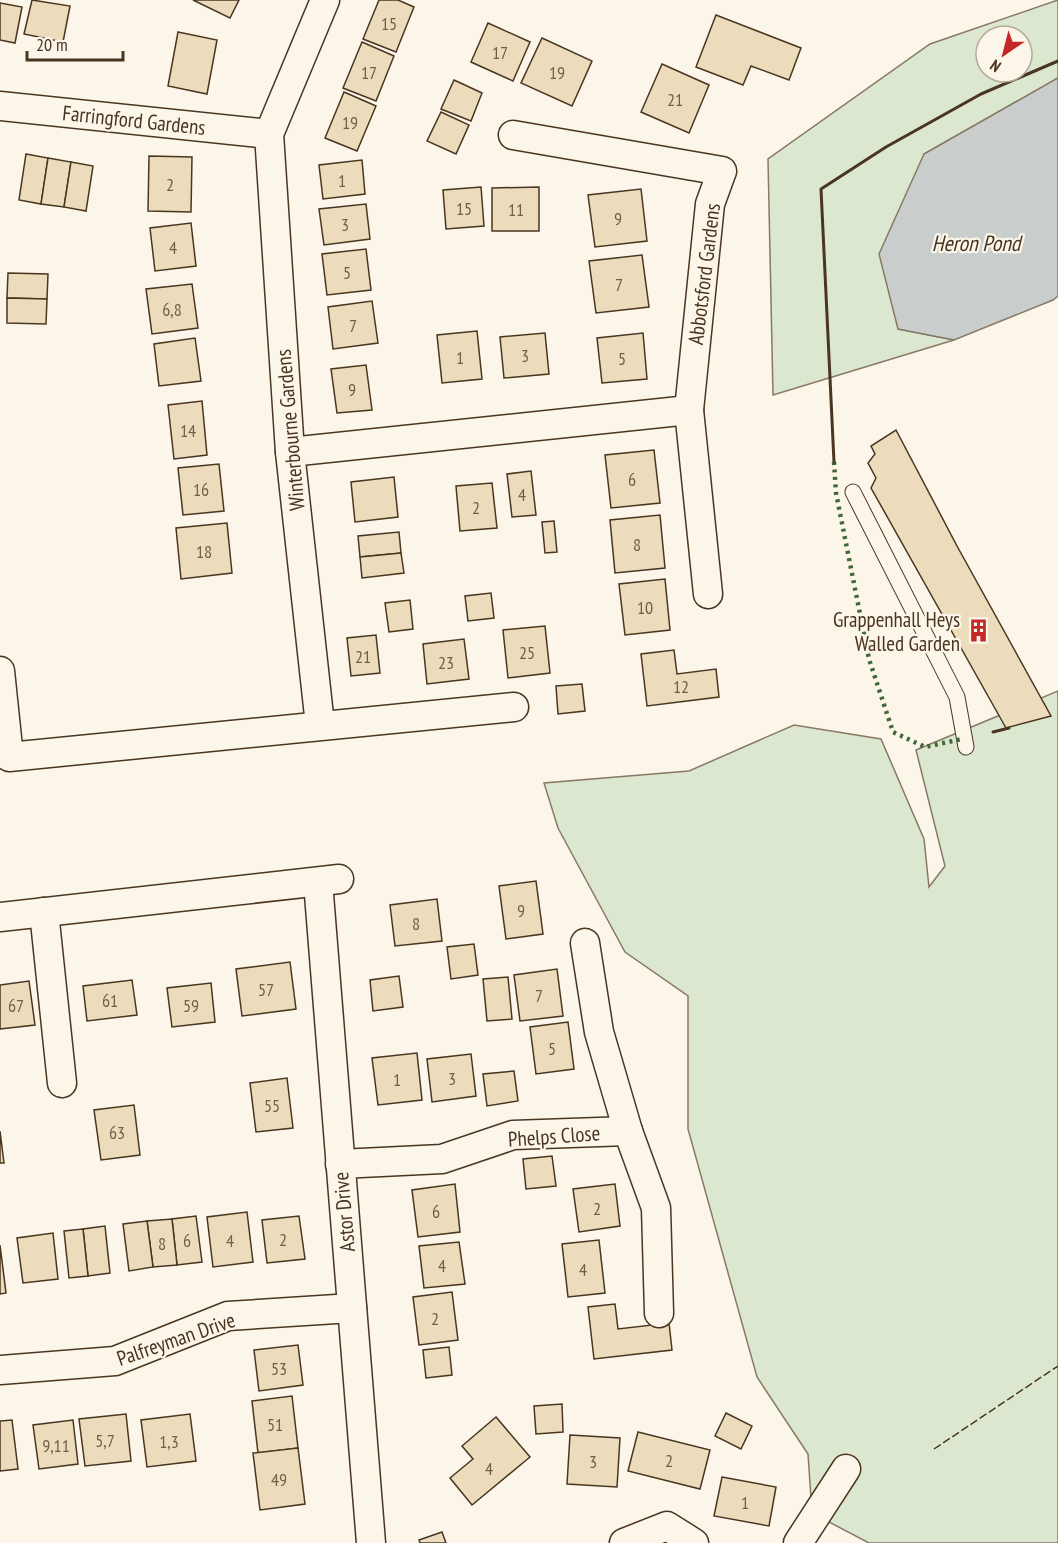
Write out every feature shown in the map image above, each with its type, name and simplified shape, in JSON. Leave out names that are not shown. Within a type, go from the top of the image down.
[{"type":"street","points":[[269,134],[325,0]]},
{"type":"street","name":"Farringford Gardens","points":[[0,106],[269,134]]},
{"type":"street","name":"Winterbourne Gardens","points":[[269,134],[290,452],[320,725]]},
{"type":"street","name":"Abbotsford Gardens","points":[[513,135],[722,171],[710,204],[689,410],[708,594]]},
{"type":"street","points":[[290,452],[689,410]]},
{"type":"street","points":[[0,671],[4,757],[514,707]]},
{"type":"street","name":"Astor Drive","points":[[0,917],[328,880],[340,1164],[372,1543]]},
{"type":"street","points":[[44,912],[62,1083]]},
{"type":"street","name":"Phelps Close","points":[[585,943],[599,1032],[628,1131],[656,1208],[659,1313]]},
{"type":"street","name":"Phelps Close","points":[[340,1164],[442,1159],[513,1135],[628,1131]]},
{"type":"street","name":"Palfreyman Drive","points":[[0,1370],[115,1361],[228,1316],[352,1308]]},
{"type":"street","points":[[798,1543],[846,1469]]},
{"type":"street","points":[[624,1543],[667,1526],[694,1543]]},
{"type":"lane","points":[[853,492],[957,697],[966,747]]},
{"type":"green space","points":[[1058,0],[1058,78],[924,154],[898,329],[954,340],[773,395],[768,159],[930,44],[974,29],[974,84],[1034,84],[1034,24],[988,24]]},
{"type":"green space","points":[[1058,691],[1058,1543],[869,1543],[812,1513],[808,1454],[757,1377],[688,1129],[688,996],[625,952],[558,828],[544,783],[689,771],[794,725],[881,739],[924,839],[929,887],[945,866],[916,750]]},
{"type":"water","name":"Heron Pond","points":[[1058,78],[1058,296],[954,340],[898,329],[879,254],[924,154]]},
{"type":"building","points":[[32,0],[70,6],[63,42],[24,34]]},
{"type":"building","points":[[193,0],[239,0],[230,18]]},
{"type":"building","points":[[379,0],[398,0],[414,7],[396,52],[363,39]]},
{"type":"building","points":[[0,3],[22,7],[15,43],[0,40]]},
{"type":"building","points":[[716,15],[801,48],[789,80],[751,66],[743,85],[696,67]]},
{"type":"building","points":[[488,23],[530,42],[513,81],[471,62]]},
{"type":"building","points":[[178,32],[217,40],[207,94],[168,86]]},
{"type":"building","points":[[542,38],[592,61],[572,106],[521,83]]},
{"type":"building","points":[[362,42],[394,56],[376,101],[343,88]]},
{"type":"building","points":[[662,64],[709,85],[689,133],[641,112]]},
{"type":"building","points":[[454,80],[482,93],[471,121],[441,109]]},
{"type":"building","points":[[344,92],[376,106],[357,151],[325,138]]},
{"type":"building","points":[[441,112],[469,125],[456,154],[427,141]]},
{"type":"building","points":[[26,154],[48,158],[41,204],[19,200]]},
{"type":"building","points":[[149,156],[192,157],[191,212],[148,211]]},
{"type":"building","points":[[48,158],[71,162],[64,207],[41,204]]},
{"type":"building","points":[[362,160],[365,194],[323,199],[319,165]]},
{"type":"building","points":[[71,162],[93,166],[86,211],[64,207]]},
{"type":"building","points":[[481,187],[484,226],[446,229],[443,190]]},
{"type":"building","points":[[539,187],[539,231],[492,231],[492,188]]},
{"type":"building","points":[[641,189],[647,241],[595,247],[588,195]]},
{"type":"building","points":[[366,204],[370,239],[324,245],[319,209]]},
{"type":"building","points":[[191,223],[196,266],[155,271],[150,228]]},
{"type":"building","points":[[366,249],[371,290],[327,295],[322,254]]},
{"type":"building","points":[[642,255],[649,307],[596,313],[589,261]]},
{"type":"building","points":[[8,273],[48,274],[47,299],[7,298]]},
{"type":"building","points":[[192,284],[198,328],[152,334],[146,289]]},
{"type":"building","points":[[7,298],[47,299],[46,324],[7,323]]},
{"type":"building","points":[[372,301],[378,343],[333,349],[328,307]]},
{"type":"building","points":[[477,331],[482,379],[442,383],[437,335]]},
{"type":"building","points":[[545,333],[549,374],[504,378],[500,337]]},
{"type":"building","points":[[643,333],[647,379],[602,383],[597,338]]},
{"type":"building","points":[[195,338],[201,381],[159,386],[154,344]]},
{"type":"building","points":[[366,365],[372,410],[337,413],[331,369]]},
{"type":"building","points":[[202,401],[207,455],[174,459],[168,405]]},
{"type":"building","name":"Grappenhall Heys Walled Garden","points":[[896,430],[1051,716],[1006,728],[871,488],[876,478],[868,463],[875,454],[871,446]]},
{"type":"building","points":[[654,450],[660,503],[611,508],[605,455]]},
{"type":"building","points":[[219,464],[224,511],[183,515],[178,468]]},
{"type":"building","points":[[531,471],[536,515],[512,517],[507,474]]},
{"type":"building","points":[[394,477],[398,517],[355,522],[351,482]]},
{"type":"building","points":[[492,483],[497,528],[460,531],[456,486]]},
{"type":"building","points":[[660,515],[665,568],[615,573],[610,520]]},
{"type":"building","points":[[554,521],[557,552],[545,553],[542,522]]},
{"type":"building","points":[[227,523],[232,573],[181,579],[176,528]]},
{"type":"building","points":[[399,532],[401,553],[360,557],[358,536]]},
{"type":"building","points":[[401,553],[404,573],[362,578],[360,557]]},
{"type":"building","points":[[665,579],[670,630],[625,635],[619,584]]},
{"type":"building","points":[[491,593],[494,618],[468,621],[465,596]]},
{"type":"building","points":[[410,600],[413,629],[389,632],[385,603]]},
{"type":"building","points":[[545,626],[550,673],[508,678],[503,630]]},
{"type":"building","points":[[376,635],[380,673],[351,676],[347,638]]},
{"type":"building","points":[[464,639],[469,679],[427,684],[423,644]]},
{"type":"building","points":[[674,650],[677,674],[716,669],[719,697],[647,706],[641,654]]},
{"type":"building","points":[[582,684],[585,711],[558,714],[556,686]]},
{"type":"building","points":[[536,881],[543,934],[506,939],[499,886]]},
{"type":"building","points":[[437,899],[442,941],[395,946],[390,905]]},
{"type":"building","points":[[474,944],[478,975],[451,979],[447,947]]},
{"type":"building","points":[[290,962],[296,1009],[242,1016],[236,969]]},
{"type":"building","points":[[557,969],[563,1016],[520,1021],[514,975]]},
{"type":"building","points":[[399,976],[403,1007],[373,1011],[370,980]]},
{"type":"building","points":[[508,977],[512,1019],[487,1021],[483,979]]},
{"type":"building","points":[[132,980],[137,1015],[87,1021],[83,986]]},
{"type":"building","points":[[29,981],[35,1025],[0,1029],[0,985]]},
{"type":"building","points":[[211,983],[215,1022],[172,1027],[167,988]]},
{"type":"building","points":[[568,1022],[574,1069],[536,1074],[530,1027]]},
{"type":"building","points":[[417,1053],[422,1100],[378,1105],[372,1058]]},
{"type":"building","points":[[471,1054],[476,1096],[432,1102],[427,1059]]},
{"type":"building","points":[[514,1071],[518,1101],[487,1106],[483,1074]]},
{"type":"building","points":[[287,1078],[293,1128],[256,1132],[250,1083]]},
{"type":"building","points":[[134,1105],[140,1155],[101,1160],[94,1110]]},
{"type":"building","points":[[0,1131],[4,1163],[0,1163]]},
{"type":"building","points":[[552,1156],[556,1186],[526,1189],[523,1159]]},
{"type":"building","points":[[455,1184],[460,1232],[418,1237],[412,1190]]},
{"type":"building","points":[[615,1184],[620,1226],[579,1232],[573,1189]]},
{"type":"building","points":[[247,1212],[253,1262],[213,1267],[207,1217]]},
{"type":"building","points":[[196,1216],[202,1262],[177,1265],[172,1219]]},
{"type":"building","points":[[299,1216],[305,1259],[267,1263],[262,1220]]},
{"type":"building","points":[[172,1219],[177,1265],[153,1267],[147,1221]]},
{"type":"building","points":[[147,1221],[153,1267],[129,1271],[123,1224]]},
{"type":"building","points":[[105,1226],[110,1273],[88,1276],[83,1229]]},
{"type":"building","points":[[83,1229],[88,1276],[69,1278],[64,1231]]},
{"type":"building","points":[[53,1233],[58,1279],[23,1283],[17,1238]]},
{"type":"building","points":[[599,1240],[605,1293],[568,1297],[562,1244]]},
{"type":"building","points":[[459,1242],[465,1284],[424,1288],[419,1246]]},
{"type":"building","points":[[0,1245],[6,1293],[0,1294]]},
{"type":"building","points":[[452,1292],[458,1340],[419,1345],[413,1297]]},
{"type":"building","points":[[615,1304],[618,1329],[669,1323],[672,1350],[594,1359],[588,1307]]},
{"type":"building","points":[[298,1345],[303,1385],[259,1391],[254,1350]]},
{"type":"building","points":[[449,1347],[452,1375],[426,1378],[423,1350]]},
{"type":"building","points":[[292,1396],[298,1448],[258,1453],[252,1401]]},
{"type":"building","points":[[562,1404],[563,1432],[536,1434],[534,1406]]},
{"type":"building","points":[[726,1413],[752,1426],[741,1449],[715,1436]]},
{"type":"building","points":[[126,1414],[131,1461],[85,1466],[79,1419]]},
{"type":"building","points":[[190,1414],[196,1461],[147,1467],[141,1420]]},
{"type":"building","points":[[496,1417],[530,1457],[472,1505],[450,1478],[473,1459],[462,1446]]},
{"type":"building","points":[[12,1420],[18,1469],[0,1471],[0,1421]]},
{"type":"building","points":[[73,1420],[78,1464],[39,1469],[33,1425]]},
{"type":"building","points":[[638,1432],[710,1450],[700,1489],[628,1471]]},
{"type":"building","points":[[570,1435],[620,1438],[617,1487],[567,1484]]},
{"type":"building","points":[[298,1448],[305,1504],[260,1510],[253,1453]]},
{"type":"building","points":[[722,1477],[776,1487],[769,1526],[714,1516]]},
{"type":"building","points":[[442,1532],[446,1543],[420,1543],[419,1540]]},
{"type":"hedge","points":[[834,462],[836,493],[869,659],[893,732],[925,747],[962,739]]},
{"type":"fence","points":[[934,1449],[1058,1366]]},
{"type":"wall","points":[[834,462],[821,189],[886,147],[981,94],[1058,61]]},
{"type":"wall","points":[[993,732],[1009,728]]},
{"type":"place","name":"Grappenhall Heys Walled Garden","points":[[978,631]]}]
